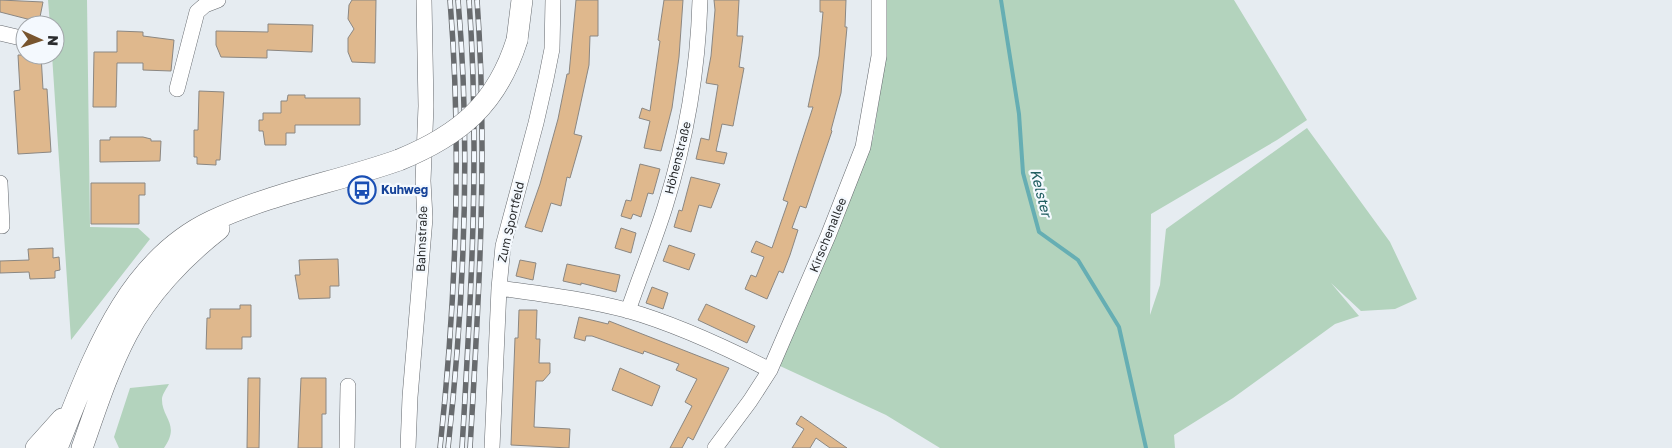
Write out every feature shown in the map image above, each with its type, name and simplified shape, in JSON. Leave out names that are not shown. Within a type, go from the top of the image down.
[{"type":"street","points":[[177,89],[197,12],[205,5],[218,0]]},
{"type":"street","name":"Bahnstraße","points":[[408,448],[410,397],[425,218],[423,181],[426,106],[424,0]]},
{"type":"street","points":[[56,448],[106,332],[124,300],[165,254],[189,234],[209,222],[255,204],[399,160],[438,142],[460,127],[482,107],[504,76],[517,40],[522,0]]},
{"type":"street","name":"Zum Sportfeld","points":[[492,448],[499,288],[503,246],[536,123],[550,56],[553,0]]},
{"type":"street","name":"Höhenstraße","points":[[628,311],[665,208],[677,165],[693,86],[700,0]]},
{"type":"street","name":"Kirschenallee","points":[[714,448],[770,370],[824,245],[868,134],[880,56],[879,0]]},
{"type":"street","points":[[0,33],[15,37]]},
{"type":"street","points":[[0,183],[2,226],[0,226]]},
{"type":"street","points":[[84,446],[126,336],[140,311],[157,289],[201,243],[255,204]]},
{"type":"street","points":[[499,288],[576,299],[628,311],[714,343],[770,370]]},
{"type":"street","points":[[348,386],[348,448]]},
{"type":"street","points":[[36,448],[75,403]]},
{"type":"green space","points":[[48,0],[87,0],[90,227],[138,228],[150,239],[71,340],[53,65],[65,65],[65,15],[49,15]]},
{"type":"green space","points":[[886,0],[1234,0],[1307,120],[1277,140],[1151,214],[1150,315],[1160,285],[1166,229],[1307,128],[1390,242],[1417,299],[1395,309],[1361,311],[1331,283],[1359,316],[1335,324],[1233,398],[1174,435],[1175,448],[940,448],[886,415],[780,366],[873,139],[886,55]]},
{"type":"green space","points":[[169,384],[162,398],[162,405],[171,427],[169,440],[164,448],[119,448],[114,437],[130,388]]},
{"type":"building","points":[[0,0],[43,2],[40,15],[15,16],[0,12]]},
{"type":"building","points":[[352,0],[376,0],[375,63],[352,62],[348,52],[348,38],[354,29],[348,19],[349,5]]},
{"type":"building","points":[[576,0],[598,0],[598,36],[590,36],[589,65],[574,134],[582,136],[570,178],[567,177],[561,206],[551,203],[542,232],[525,227],[540,184],[558,119],[567,74],[569,74]]},
{"type":"building","points":[[664,0],[683,0],[679,57],[672,108],[661,151],[644,148],[650,121],[639,118],[642,108],[650,111]]},
{"type":"building","points":[[714,0],[739,0],[737,36],[743,36],[739,67],[744,68],[733,126],[722,124],[716,151],[727,153],[724,164],[696,159],[701,138],[709,140],[718,85],[706,83],[711,56],[715,10]]},
{"type":"building","points":[[820,0],[846,0],[845,27],[847,27],[841,93],[832,131],[806,208],[800,206],[792,228],[798,230],[790,255],[783,273],[779,271],[767,299],[745,289],[751,275],[756,277],[764,257],[751,252],[756,241],[772,248],[788,202],[783,200],[813,107],[808,107],[819,56],[823,12],[820,12]]},
{"type":"building","points":[[268,24],[313,25],[312,52],[267,50],[267,58],[221,57],[216,45],[216,31],[268,32]]},
{"type":"building","points":[[117,31],[143,32],[143,36],[174,40],[171,71],[143,70],[143,63],[117,63],[116,107],[93,107],[94,52],[117,52]]},
{"type":"building","points":[[19,65],[42,65],[43,89],[47,89],[51,152],[18,154],[14,91],[20,90]]},
{"type":"building","points":[[199,91],[224,92],[220,160],[216,160],[216,165],[197,164],[197,157],[194,157],[194,130],[198,130]]},
{"type":"building","points":[[288,95],[305,95],[305,98],[360,98],[360,125],[295,125],[295,133],[286,133],[286,145],[265,145],[263,131],[259,131],[259,120],[263,120],[263,113],[281,113],[281,101],[287,101]]},
{"type":"building","points":[[110,137],[143,137],[151,139],[151,141],[161,141],[160,161],[100,162],[100,140],[110,140]]},
{"type":"building","points":[[640,164],[660,169],[653,194],[648,193],[641,217],[633,214],[631,219],[621,216],[626,200],[631,201]]},
{"type":"building","points":[[691,177],[720,184],[711,208],[699,205],[691,232],[674,227],[679,210],[682,211]]},
{"type":"building","points":[[91,183],[145,183],[145,195],[139,195],[139,224],[91,224]]},
{"type":"building","points":[[621,228],[636,233],[631,253],[615,248]]},
{"type":"building","points":[[669,245],[695,254],[689,270],[663,261]]},
{"type":"building","points":[[53,248],[53,258],[59,257],[60,270],[55,271],[55,278],[30,279],[29,272],[0,273],[0,261],[29,260],[28,249]]},
{"type":"building","points":[[338,259],[339,286],[330,286],[330,298],[299,299],[295,275],[300,275],[299,260]]},
{"type":"building","points":[[520,260],[536,263],[533,280],[516,276]]},
{"type":"building","points":[[567,264],[620,275],[616,292],[581,283],[581,285],[563,281]]},
{"type":"building","points":[[652,287],[668,293],[663,309],[646,303]]},
{"type":"building","points":[[706,304],[755,326],[747,343],[698,320]]},
{"type":"building","points":[[240,305],[251,305],[251,337],[242,337],[242,349],[206,349],[207,318],[210,318],[210,309],[240,309]]},
{"type":"building","points":[[519,310],[537,310],[536,339],[540,339],[539,363],[550,363],[550,373],[543,381],[536,381],[534,427],[570,429],[569,448],[511,445],[515,338],[518,338]]},
{"type":"building","points":[[579,317],[608,324],[609,321],[729,368],[693,440],[688,437],[682,448],[670,448],[692,406],[685,402],[697,379],[676,370],[679,364],[644,351],[643,354],[592,336],[586,336],[585,341],[574,338]]},
{"type":"building","points":[[620,368],[660,386],[652,406],[612,390]]},
{"type":"building","points":[[248,378],[260,378],[259,448],[247,448]]},
{"type":"building","points":[[301,378],[326,378],[326,414],[322,414],[322,448],[298,448]]},
{"type":"building","points":[[801,416],[847,448],[830,448],[816,438],[810,448],[792,448],[804,429],[796,424]]},
{"type":"waterway","name":"Kelster","points":[[1001,0],[1019,114],[1023,173],[1039,232],[1078,260],[1119,327],[1146,448]]},
{"type":"railway","points":[[440,448],[450,337],[456,224],[456,112],[450,0]]},
{"type":"railway","points":[[448,448],[454,393],[464,224],[464,111],[458,0]]},
{"type":"railway","points":[[462,448],[471,280],[474,168],[474,112],[469,0]]},
{"type":"railway","points":[[470,448],[479,280],[482,168],[482,112],[477,0]]},
{"type":"place","name":"Kuhweg","points":[[362,190]]}]
